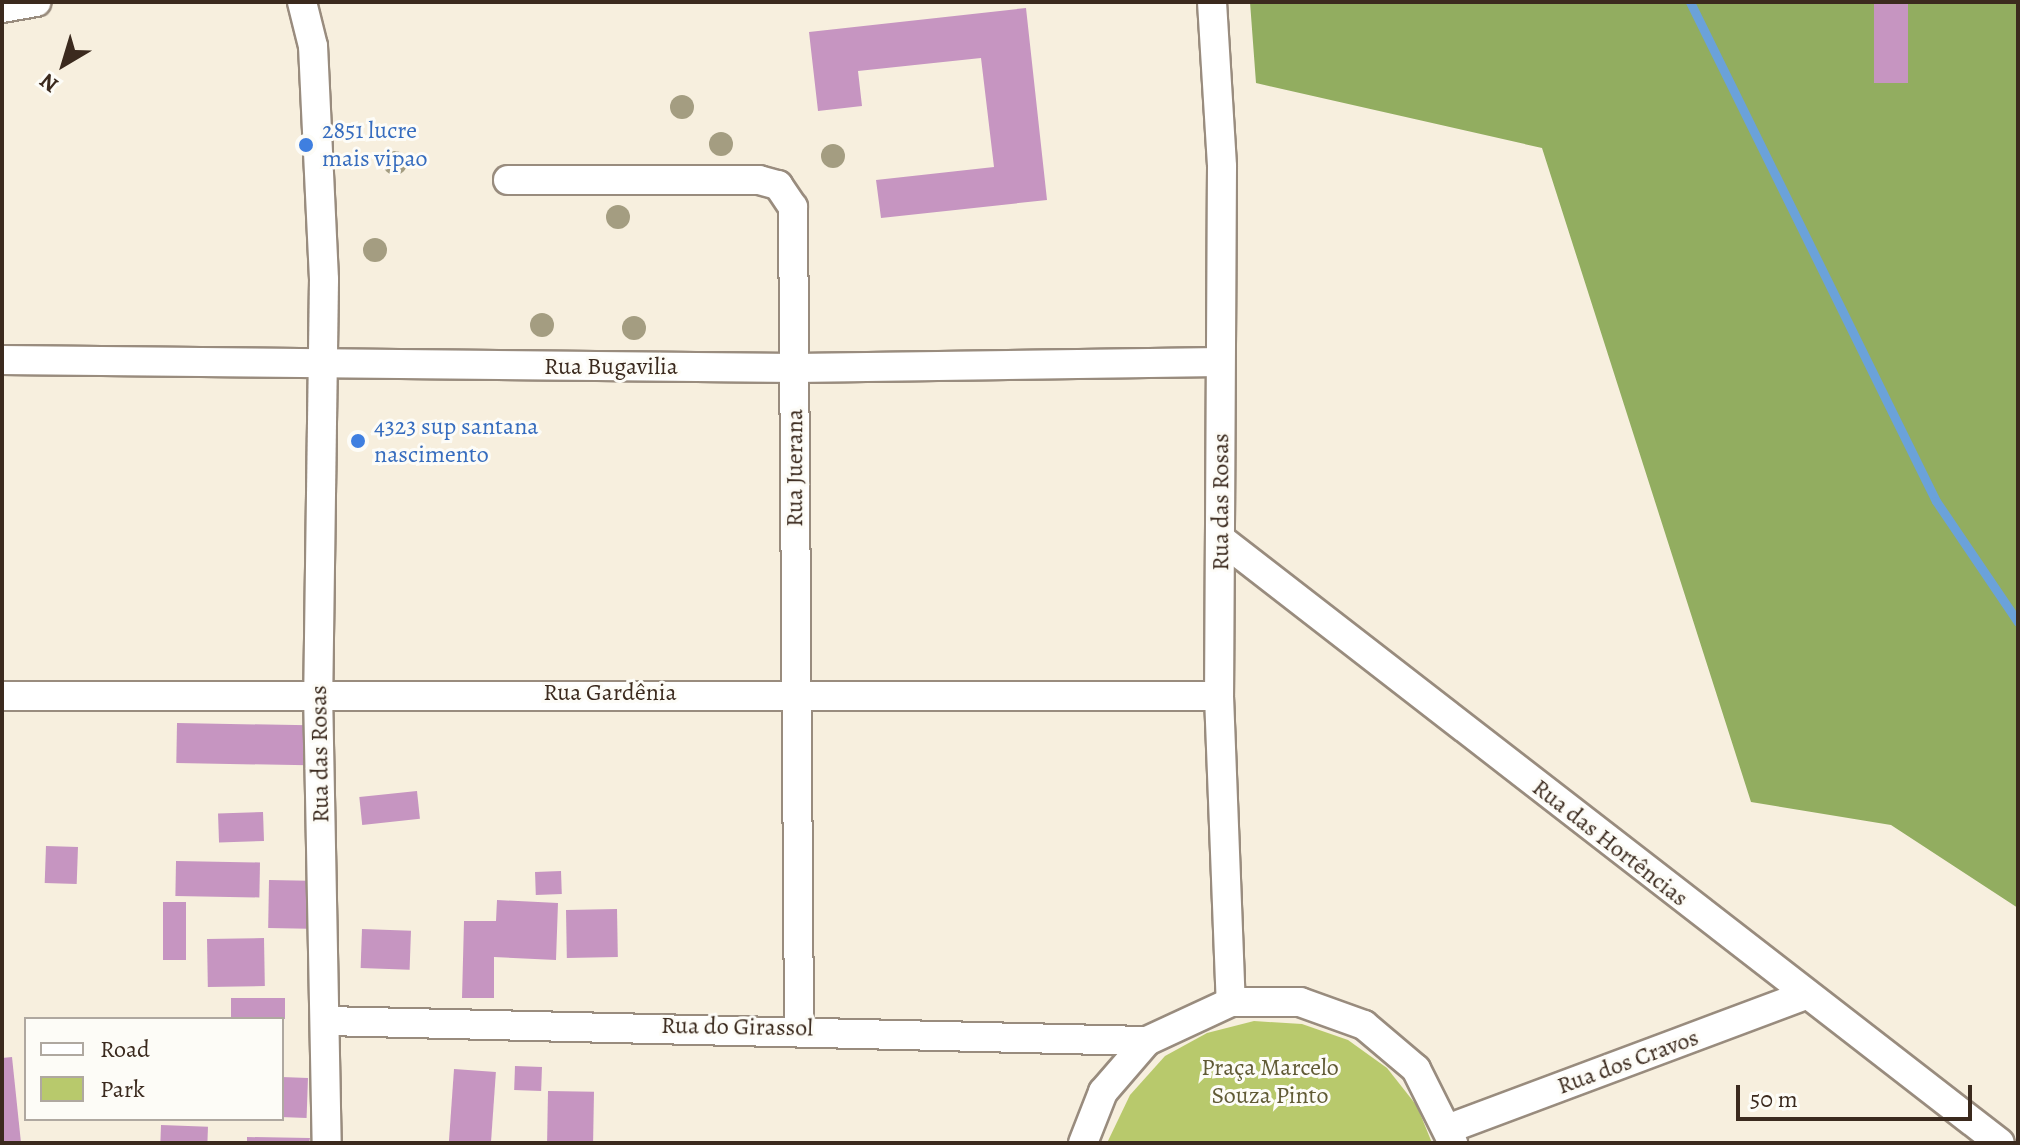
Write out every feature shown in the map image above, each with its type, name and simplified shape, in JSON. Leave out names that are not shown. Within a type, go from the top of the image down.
[{"type":"street","points":[[2,8],[36,2]]},
{"type":"street","points":[[302,2],[313,46],[320,166],[320,365]]},
{"type":"street","name":"Rua das Rosas","points":[[1212,2],[1222,167],[1219,696],[1231,1002]]},
{"type":"street","name":"Rua Juerana","points":[[508,180],[778,185],[793,207],[796,235],[793,695],[799,1027]]},
{"type":"street","name":"Rua Bugavilia","points":[[2,360],[796,368],[1220,362]]},
{"type":"street","name":"Rua das Rosas","points":[[320,365],[318,691],[327,1143]]},
{"type":"street","name":"Rua das Hortências","points":[[1222,540],[2000,1143]]},
{"type":"street","name":"Rua Gardênia","points":[[2,696],[318,691],[1219,696]]},
{"type":"street","name":"Rua dos Cravos","points":[[1452,1135],[1806,995]]},
{"type":"street","points":[[1083,1143],[1103,1092],[1147,1041],[1187,1016],[1231,1002],[1300,1002],[1364,1025],[1416,1069],[1452,1135]]},
{"type":"street","name":"Rua do Girassol","points":[[326,1021],[799,1027],[1147,1041]]},
{"type":"green space","points":[[1250,2],[2018,2],[2018,908],[1891,825],[1751,802],[1542,148],[1256,83]]},
{"type":"green space","name":"Praça Marcelo Souza Pinto","points":[[1254,1021],[1302,1024],[1348,1040],[1387,1068],[1417,1106],[1432,1143],[1107,1143],[1130,1095],[1165,1056],[1207,1033]]},
{"type":"building","points":[[1874,2],[1908,2],[1908,83],[1874,83]]},
{"type":"building","points":[[1026,8],[1047,200],[881,218],[876,180],[994,167],[981,58],[858,71],[862,106],[818,111],[809,32]]},
{"type":"building","points":[[177,723],[309,725],[308,765],[176,763]]},
{"type":"building","points":[[417,791],[420,819],[362,825],[359,797]]},
{"type":"building","points":[[263,812],[264,841],[219,843],[218,814]]},
{"type":"building","points":[[46,846],[78,847],[77,884],[45,883]]},
{"type":"building","points":[[176,861],[260,862],[259,897],[175,896]]},
{"type":"building","points":[[561,871],[562,894],[536,895],[535,872]]},
{"type":"building","points":[[269,880],[309,881],[308,929],[268,928]]},
{"type":"building","points":[[497,900],[558,903],[556,960],[494,957],[494,998],[462,998],[464,921],[496,921]]},
{"type":"building","points":[[163,902],[186,902],[186,960],[163,960]]},
{"type":"building","points":[[617,909],[618,957],[567,958],[566,910]]},
{"type":"building","points":[[362,929],[411,931],[410,970],[361,968]]},
{"type":"building","points":[[264,938],[265,986],[208,987],[207,939]]},
{"type":"building","points":[[231,998],[285,998],[285,1019],[231,1017]]},
{"type":"building","points":[[12,1057],[21,1143],[2,1143],[2,1058]]},
{"type":"building","points":[[515,1066],[542,1067],[541,1091],[514,1090]]},
{"type":"building","points":[[454,1069],[496,1072],[491,1143],[449,1142]]},
{"type":"building","points":[[284,1077],[308,1078],[307,1118],[284,1117]]},
{"type":"building","points":[[548,1091],[594,1092],[593,1143],[547,1143]]},
{"type":"building","points":[[161,1125],[208,1127],[207,1143],[160,1143]]},
{"type":"building","points":[[247,1137],[310,1138],[309,1143],[247,1143]]},
{"type":"waterway","points":[[1690,2],[1936,501],[2018,622]]},
{"type":"place","name":"2851 lucre mais vipao","points":[[306,145]]},
{"type":"place","name":"4323 sup santana nascimento","points":[[358,441]]}]
